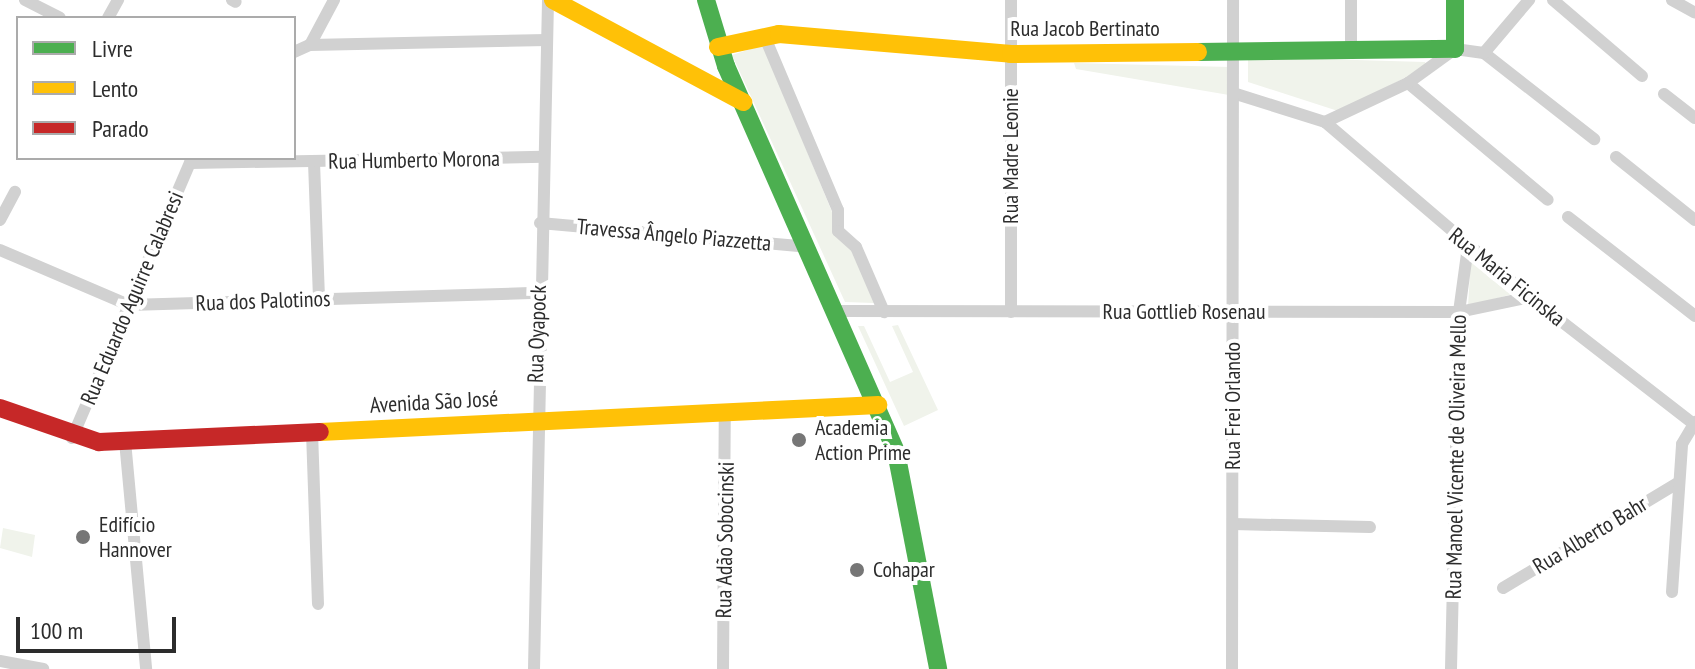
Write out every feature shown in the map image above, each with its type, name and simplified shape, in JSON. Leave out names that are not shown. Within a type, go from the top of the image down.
[{"type":"street","points":[[25,0],[56,16]]},
{"type":"street","points":[[310,45],[334,0]]},
{"type":"street","points":[[550,0],[743,102]]},
{"type":"street","name":"Rua Oyapock","points":[[534,669],[534,421],[550,0]]},
{"type":"street","points":[[706,0],[718,47],[878,405],[911,508],[938,669]]},
{"type":"street","name":"Rua Madre Leonie","points":[[1011,0],[1011,312]]},
{"type":"street","name":"Rua Frei Orlando","points":[[1232,669],[1233,0]]},
{"type":"street","points":[[1351,0],[1351,49]]},
{"type":"street","points":[[1455,0],[1455,49]]},
{"type":"street","points":[[1484,53],[1529,0]]},
{"type":"street","points":[[1553,0],[1642,76]]},
{"type":"street","points":[[1678,2],[1695,13]]},
{"type":"street","points":[[764,35],[838,210],[838,231],[856,247],[884,312]]},
{"type":"street","name":"Rua Jacob Bertinato","points":[[718,47],[764,35],[1011,54],[1455,49]]},
{"type":"street","points":[[296,51],[310,45],[547,40]]},
{"type":"street","points":[[1233,93],[1325,122],[1408,83],[1455,49],[1484,53],[1594,139]]},
{"type":"street","points":[[1408,83],[1548,200]]},
{"type":"street","points":[[1664,94],[1695,118]]},
{"type":"street","name":"Rua Maria Ficinska","points":[[1325,122],[1530,297],[1695,424]]},
{"type":"street","name":"Rua Humberto Morona","points":[[191,160],[314,162],[543,157]]},
{"type":"street","points":[[1616,157],[1695,220]]},
{"type":"street","name":"Rua Eduardo Aguirre Calabresi","points":[[72,438],[191,160]]},
{"type":"street","points":[[314,162],[319,300]]},
{"type":"street","points":[[0,220],[15,192]]},
{"type":"street","points":[[1568,217],[1695,316]]},
{"type":"street","name":"Travessa Ângelo Piazzetta","points":[[540,223],[807,247]]},
{"type":"street","name":"Rua Manoel Vicente de Oliveira Mello","points":[[1451,669],[1459,312],[1468,246]]},
{"type":"street","name":"Rua dos Palotinos","points":[[0,250],[129,305],[538,293]]},
{"type":"street","name":"Rua Gottlieb Rosenau","points":[[836,311],[1459,312],[1530,297]]},
{"type":"street","name":"Avenida São José","points":[[0,408],[72,438],[125,441],[878,405]]},
{"type":"street","name":"Rua Adão Sobocinski","points":[[723,669],[725,412]]},
{"type":"street","points":[[1672,592],[1682,444],[1695,424]]},
{"type":"street","points":[[312,432],[318,604]]},
{"type":"street","points":[[125,441],[146,669]]},
{"type":"street","name":"Rua Alberto Bahr","points":[[1503,588],[1678,483]]},
{"type":"street","points":[[1233,524],[1370,527]]},
{"type":"street","points":[[0,661],[43,669]]},
{"type":"shaded area","points":[[763,45],[832,212],[832,232],[851,248],[874,303],[845,302],[732,55]]},
{"type":"shaded area","points":[[1248,57],[1425,62],[1427,67],[1338,111],[1248,82]]},
{"type":"shaded area","points":[[1074,63],[1230,67],[1229,95],[1076,69]]},
{"type":"shaded area","points":[[1471,258],[1516,293],[1468,306]]},
{"type":"shaded area","points":[[898,325],[938,410],[904,426],[858,326],[864,326],[890,382],[913,372],[892,326]]},
{"type":"shaded area","points":[[3,528],[35,535],[32,557],[0,548]]},
{"type":"traffic: fast","points":[[706,0],[726,66],[896,452],[938,669]]},
{"type":"traffic: fast","points":[[1198,52],[1455,49],[1455,0]]},
{"type":"traffic: slow","points":[[553,0],[743,102]]},
{"type":"traffic: slow","points":[[718,47],[779,34],[1011,54],[1198,52]]},
{"type":"traffic: slow","points":[[320,432],[878,405]]},
{"type":"traffic: jam","points":[[0,408],[99,442],[320,432]]},
{"type":"place","name":"Academia Action Prime","points":[[799,440]]},
{"type":"place","name":"Edifício Hannover","points":[[83,537]]},
{"type":"place","name":"Cohapar","points":[[857,570]]}]
